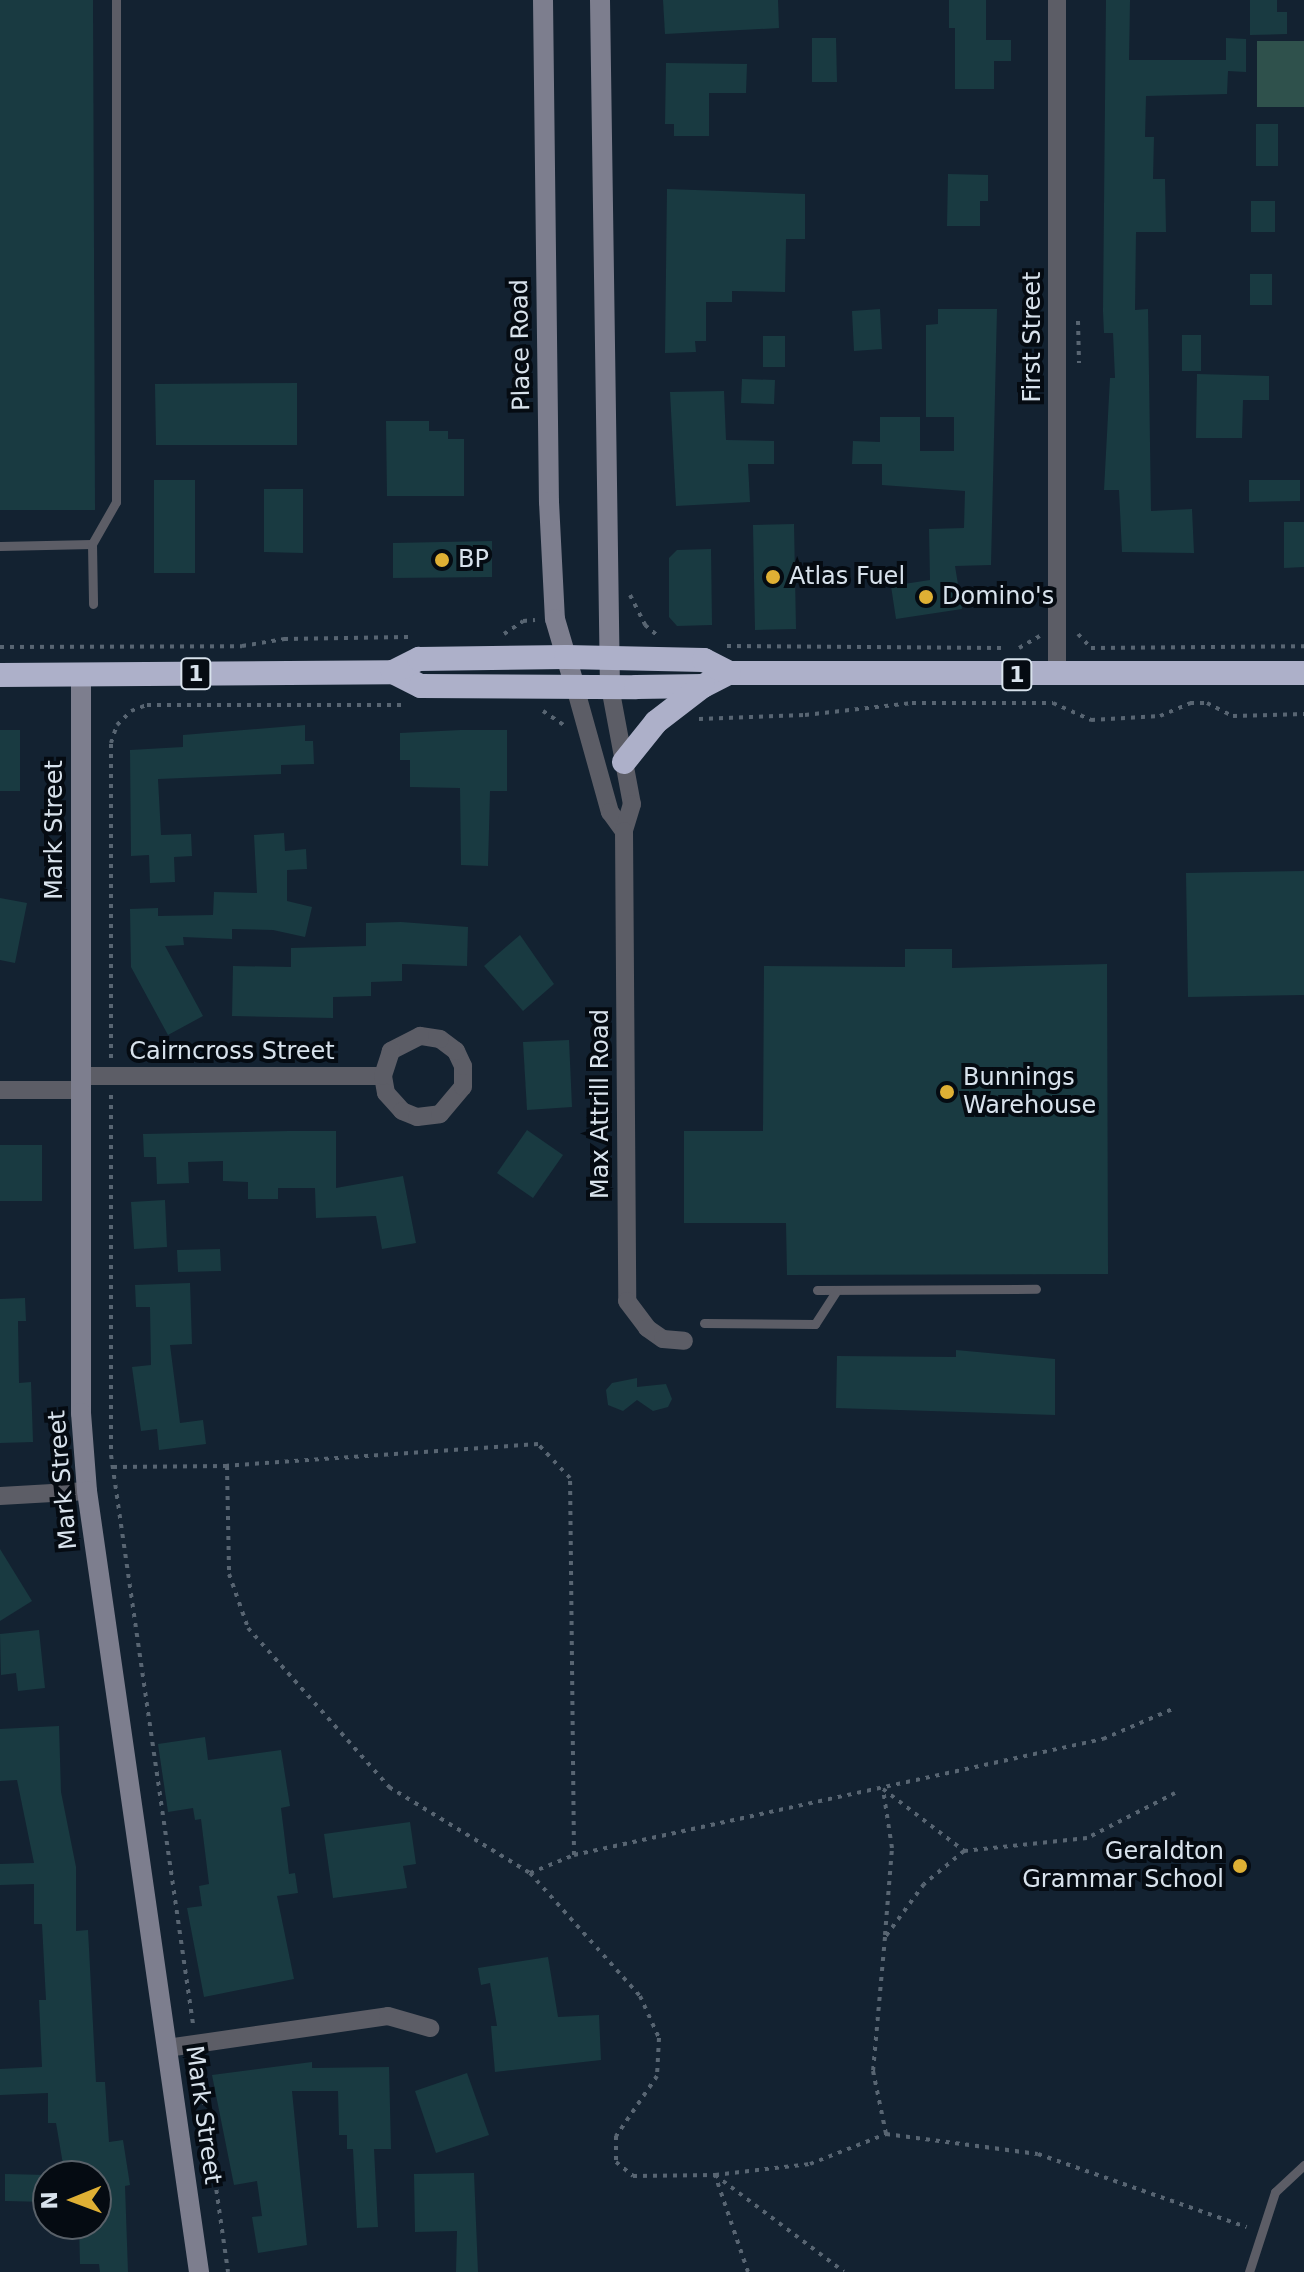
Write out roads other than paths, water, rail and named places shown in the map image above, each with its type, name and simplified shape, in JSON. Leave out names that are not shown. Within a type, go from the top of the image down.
[{"type":"highway","name":"1","points":[[0,675],[393,672],[419,659],[566,657],[704,660],[729,673]]},
{"type":"highway","name":"1","points":[[393,672],[421,686],[575,687],[703,686],[729,673],[1304,673]]},
{"type":"highway","points":[[624,762],[647,729],[703,686]]},
{"type":"street","name":"Place Road","points":[[543,0],[549,502],[555,619],[575,687]]},
{"type":"street","points":[[600,0],[610,687]]},
{"type":"street","name":"First Street","points":[[1057,0],[1057,675]]},
{"type":"street","name":"Mark Street","points":[[81,675],[85,1467],[199,2272]]},
{"type":"street","name":"Max Attrill Road","points":[[575,687],[610,812],[624,831]]},
{"type":"street","name":"Max Attrill Road","points":[[610,687],[632,804],[624,831],[627,1301],[647,1328],[663,1339],[686,1342]]},
{"type":"street","points":[[420,1036],[440,1039],[456,1051],[463,1066],[463,1087],[440,1114],[417,1117],[402,1111],[386,1093],[383,1076],[391,1051],[420,1036]]},
{"type":"street","name":"Cairncross Street","points":[[0,1090],[81,1083],[383,1076]]},
{"type":"street","points":[[0,1496],[87,1491]]},
{"type":"street","points":[[167,2048],[388,2016],[430,2028]]},
{"type":"lane","points":[[93,604],[92,544],[116,502],[116,0]]},
{"type":"lane","points":[[0,546],[92,544]]},
{"type":"lane","points":[[817,1290],[1036,1289]]},
{"type":"lane","points":[[704,1323],[815,1324],[837,1290]]},
{"type":"lane","points":[[1249,2272],[1258,2231],[1275,2192],[1304,2165]]},
{"type":"place","name":"BP","points":[[442,560]]},
{"type":"place","name":"Atlas Fuel","points":[[773,577]]},
{"type":"place","name":"Domino's","points":[[926,597]]},
{"type":"place","name":"Bunnings Warehouse","points":[[947,1092]]},
{"type":"place","name":"Geraldton Grammar School","points":[[1240,1866]]}]
